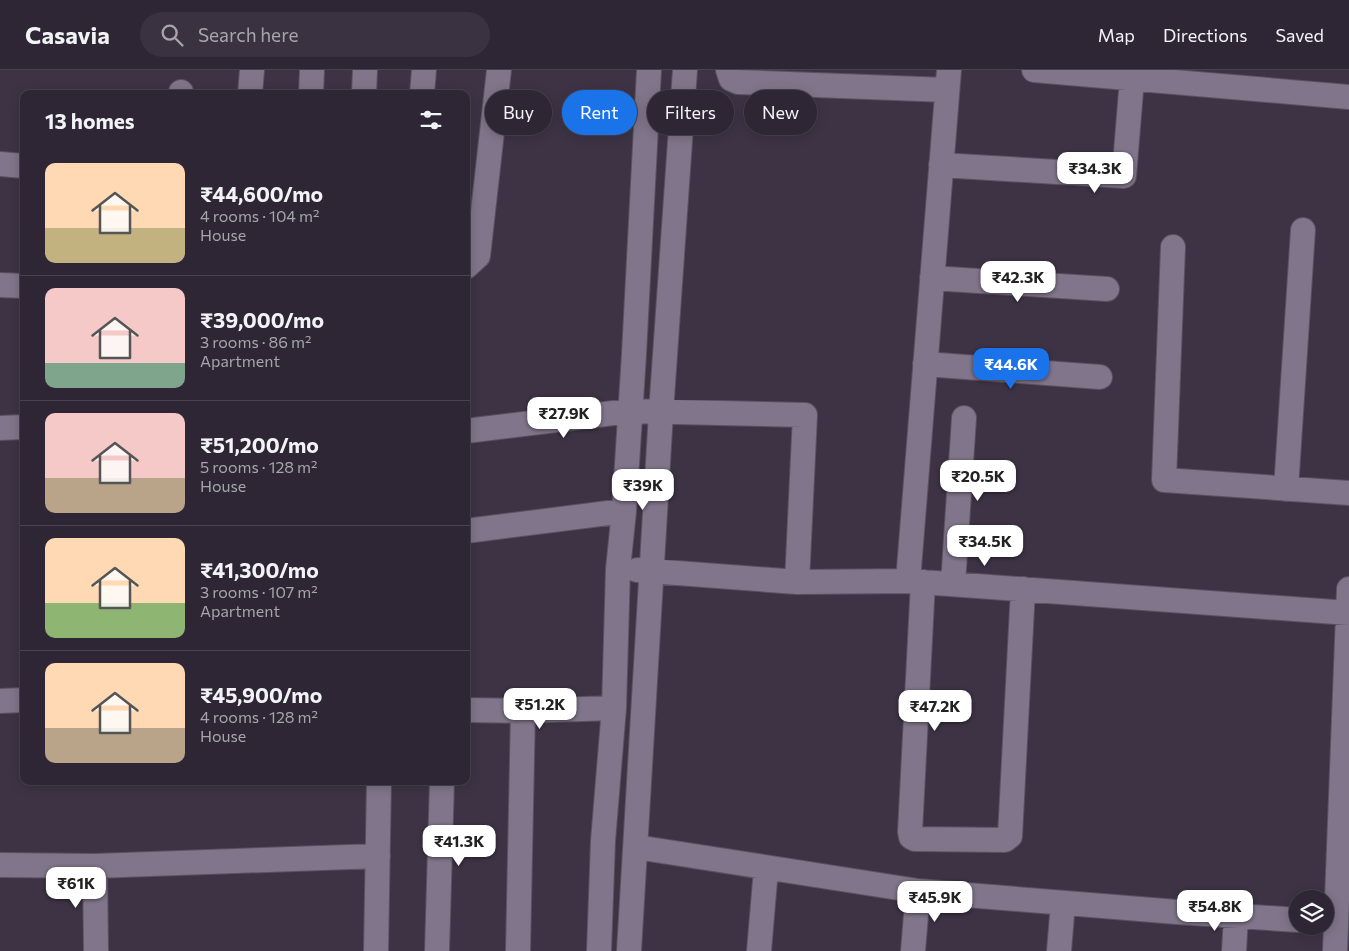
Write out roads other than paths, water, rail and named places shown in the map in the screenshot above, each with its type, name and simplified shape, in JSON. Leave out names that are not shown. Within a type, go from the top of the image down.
[{"type":"street","points":[[250,90],[252,70]]},
{"type":"street","points":[[310,90],[312,70]]},
{"type":"street","points":[[364,90],[365,70]]},
{"type":"street","points":[[422,90],[424,70]]},
{"type":"street","points":[[470,263],[478,256],[499,70]]},
{"type":"street","points":[[599,951],[603,841],[614,708],[618,569],[624,511],[649,70]]},
{"type":"street","points":[[629,951],[661,412],[685,70]]},
{"type":"street","points":[[728,70],[731,79],[738,82],[796,77],[948,80],[925,364],[916,581],[910,832],[911,837],[914,839],[1005,840],[1010,836],[1023,589]]},
{"type":"street","points":[[1034,70],[1067,71],[1132,79],[1349,97]]},
{"type":"street","points":[[941,165],[1124,176],[1132,79]]},
{"type":"street","points":[[0,164],[20,166]]},
{"type":"street","points":[[1286,489],[1303,230]]},
{"type":"street","points":[[1173,247],[1164,480],[1349,493]]},
{"type":"street","points":[[932,278],[1107,289]]},
{"type":"street","points":[[0,285],[20,286]]},
{"type":"street","points":[[925,364],[1100,377]]},
{"type":"street","points":[[470,431],[630,411],[805,415],[797,582]]},
{"type":"street","points":[[953,584],[964,418]]},
{"type":"street","points":[[0,428],[20,427]]},
{"type":"street","points":[[470,530],[624,511]]},
{"type":"street","points":[[618,569],[797,582],[916,581],[1348,613]]},
{"type":"street","points":[[1333,890],[1349,589]]},
{"type":"street","points":[[0,701],[20,700]]},
{"type":"street","points":[[470,710],[523,711],[614,708]]},
{"type":"street","points":[[518,951],[523,711]]},
{"type":"street","points":[[376,951],[379,785]]},
{"type":"street","points":[[437,951],[442,785]]},
{"type":"street","points":[[636,847],[766,869],[918,891],[1289,919]]},
{"type":"street","points":[[0,865],[95,866],[378,856]]},
{"type":"street","points":[[95,866],[96,951]]},
{"type":"street","points":[[759,951],[766,869]]},
{"type":"street","points":[[913,951],[918,891]]},
{"type":"street","points":[[1059,951],[1063,903]]},
{"type":"street","points":[[1234,951],[1236,916]]},
{"type":"street","points":[[1333,935],[1335,951]]}]
